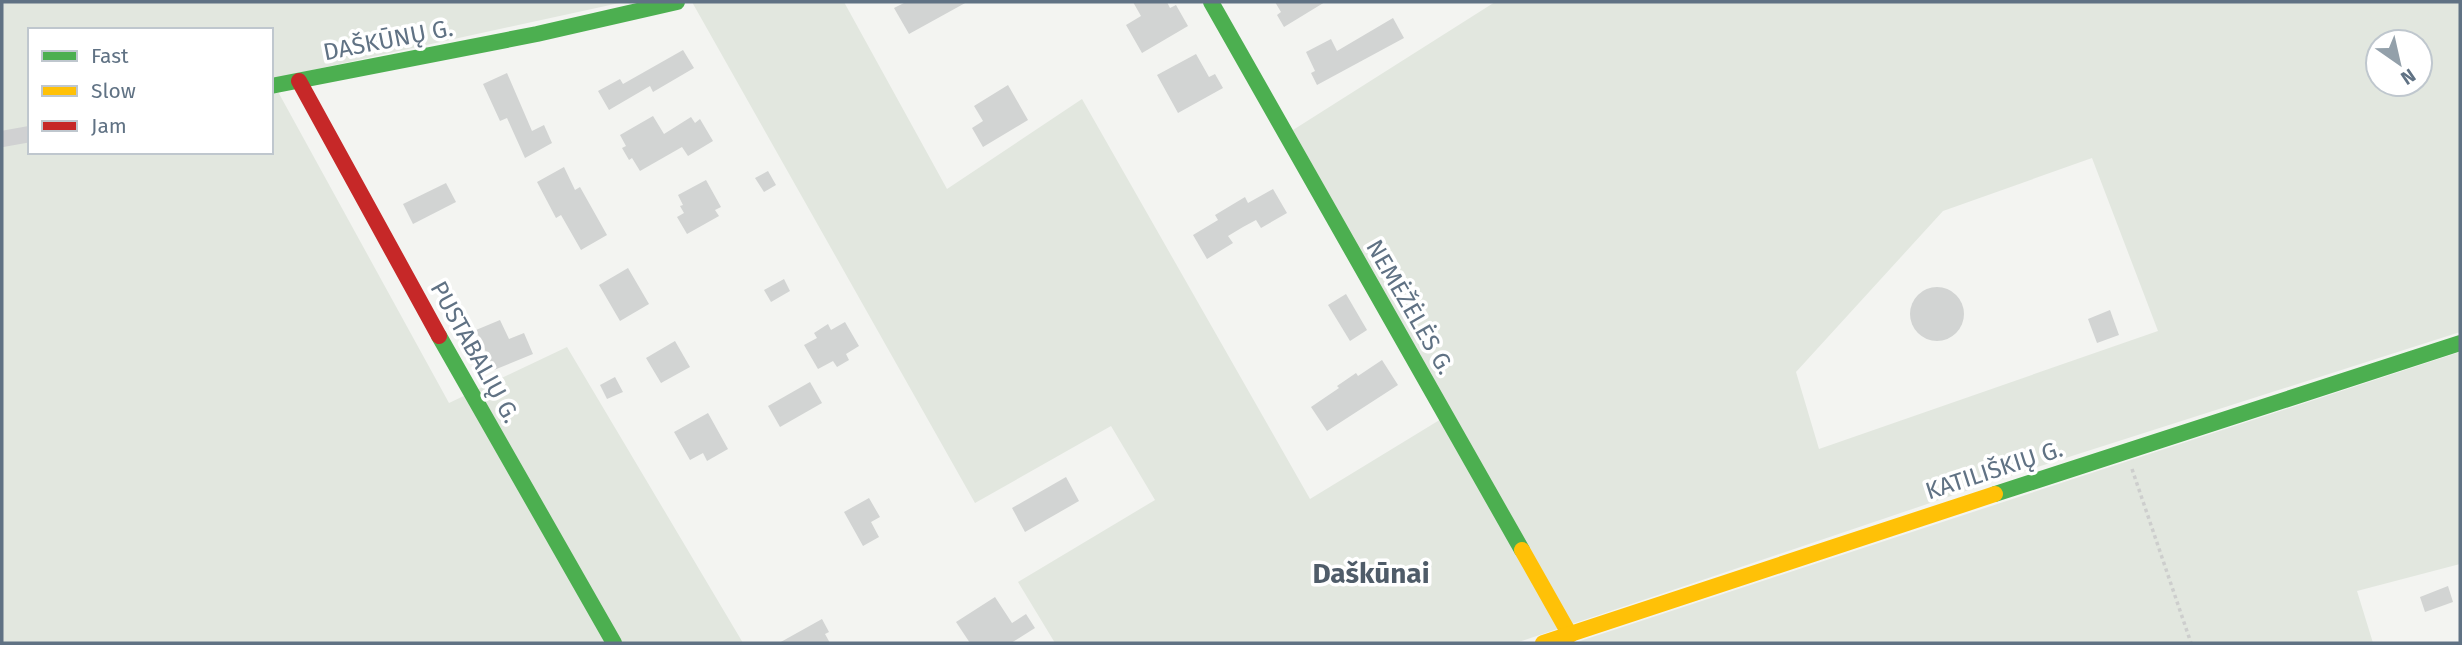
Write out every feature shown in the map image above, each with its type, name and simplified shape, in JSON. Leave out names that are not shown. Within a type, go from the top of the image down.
[{"type":"street","name":"DAŠKŪNŲ G.","points":[[273,86],[537,34],[677,2]]},
{"type":"street","name":"NEMĖŽĖLĖS G.","points":[[1211,2],[1570,635]]},
{"type":"street","name":"PUSTABALIŲ G.","points":[[299,81],[449,355],[614,643]]},
{"type":"street","points":[[2,139],[28,134]]},
{"type":"street","name":"KATILIŠKIŲ G.","points":[[1543,643],[2126,450],[2460,343]]},
{"type":"path","points":[[2126,450],[2191,643]]},
{"type":"shaded area","points":[[2,2],[624,2],[273,79],[273,28],[28,28],[28,154],[273,154],[273,83],[449,403],[567,347],[743,643],[2,643]]},
{"type":"shaded area","points":[[692,2],[844,2],[947,189],[1082,99],[1310,499],[1451,413],[1293,130],[1495,2],[2460,2],[2460,332],[2019,473],[1516,643],[1055,643],[1018,582],[1155,500],[1111,426],[975,503]],"holes":[[[2092,158],[2158,331],[1819,449],[1796,372],[1943,211]]]},
{"type":"shaded area","points":[[2460,352],[2460,564],[2357,591],[2373,643],[1574,643]]},
{"type":"building","points":[[906,2],[967,2],[909,34],[894,8]]},
{"type":"building","points":[[1133,2],[1167,2],[1170,8],[1176,5],[1188,26],[1142,53],[1126,25],[1141,16]]},
{"type":"building","points":[[1275,2],[1325,2],[1284,27],[1277,15],[1281,12]]},
{"type":"building","points":[[1393,18],[1404,38],[1317,85],[1311,73],[1315,71],[1306,52],[1331,39],[1337,51]]},
{"type":"building","points":[[683,50],[694,68],[653,92],[650,86],[609,110],[598,91],[620,79],[623,84]]},
{"type":"building","points":[[1196,54],[1209,77],[1215,74],[1223,88],[1178,113],[1157,75]]},
{"type":"building","points":[[507,73],[532,131],[544,125],[552,143],[525,158],[507,118],[500,121],[483,84]]},
{"type":"building","points":[[1008,85],[1028,120],[983,147],[972,128],[983,121],[974,106]]},
{"type":"building","points":[[653,116],[664,134],[691,117],[695,123],[700,119],[713,141],[688,156],[682,147],[640,171],[622,148],[626,146],[620,135]]},
{"type":"building","points":[[564,167],[575,190],[580,187],[607,235],[581,250],[561,215],[556,218],[537,182]]},
{"type":"building","points":[[768,171],[776,185],[764,192],[755,178]]},
{"type":"building","points":[[706,180],[721,207],[715,210],[719,216],[687,234],[677,217],[684,213],[678,195]]},
{"type":"building","points":[[446,183],[456,202],[413,224],[403,204]]},
{"type":"building","points":[[1273,189],[1287,213],[1261,228],[1256,220],[1243,227],[1228,236],[1233,243],[1207,259],[1193,235],[1218,220],[1215,215],[1245,197],[1248,203]]},
{"type":"building","points":[[628,268],[649,304],[620,321],[599,285]]},
{"type":"building","points":[[784,279],[790,291],[771,302],[764,290]]},
{"type":"building","points":[[1937,287],[1956,295],[1964,314],[1956,333],[1937,341],[1918,333],[1910,314],[1918,295]]},
{"type":"building","points":[[1346,294],[1367,330],[1350,341],[1328,305]]},
{"type":"building","points":[[2110,310],[2119,335],[2097,343],[2088,319]]},
{"type":"building","points":[[500,320],[509,339],[524,333],[533,354],[494,370],[476,330]]},
{"type":"building","points":[[845,322],[859,346],[846,354],[849,360],[837,367],[833,361],[818,369],[804,345],[817,338],[814,333],[828,324],[831,330]]},
{"type":"building","points":[[675,341],[690,367],[661,383],[646,358]]},
{"type":"building","points":[[1382,360],[1398,385],[1327,431],[1311,407],[1356,373],[1358,376]]},
{"type":"building","points":[[615,377],[623,392],[607,399],[600,385]]},
{"type":"building","points":[[810,382],[822,403],[780,427],[768,406]]},
{"type":"building","points":[[708,413],[728,449],[707,461],[703,453],[690,460],[674,432]]},
{"type":"building","points":[[1066,477],[1079,501],[1025,532],[1012,508]]},
{"type":"building","points":[[869,498],[880,517],[871,522],[879,537],[863,546],[844,512]]},
{"type":"building","points":[[2448,586],[2453,602],[2425,612],[2420,597]]},
{"type":"building","points":[[995,597],[1012,623],[1026,614],[1035,628],[1011,643],[970,643],[956,622]]},
{"type":"building","points":[[822,619],[829,632],[825,634],[830,643],[779,643]]},
{"type":"traffic: fast","points":[[273,86],[537,34],[677,2]]},
{"type":"traffic: fast","points":[[1211,2],[1522,550]]},
{"type":"traffic: fast","points":[[439,336],[614,643]]},
{"type":"traffic: fast","points":[[1995,494],[2460,343]]},
{"type":"traffic: slow","points":[[1543,643],[1995,494]]},
{"type":"traffic: slow","points":[[1522,550],[1570,635]]},
{"type":"traffic: jam","points":[[299,81],[439,336]]},
{"type":"district","name":"Daškūnai","points":[[1371,573]]}]
